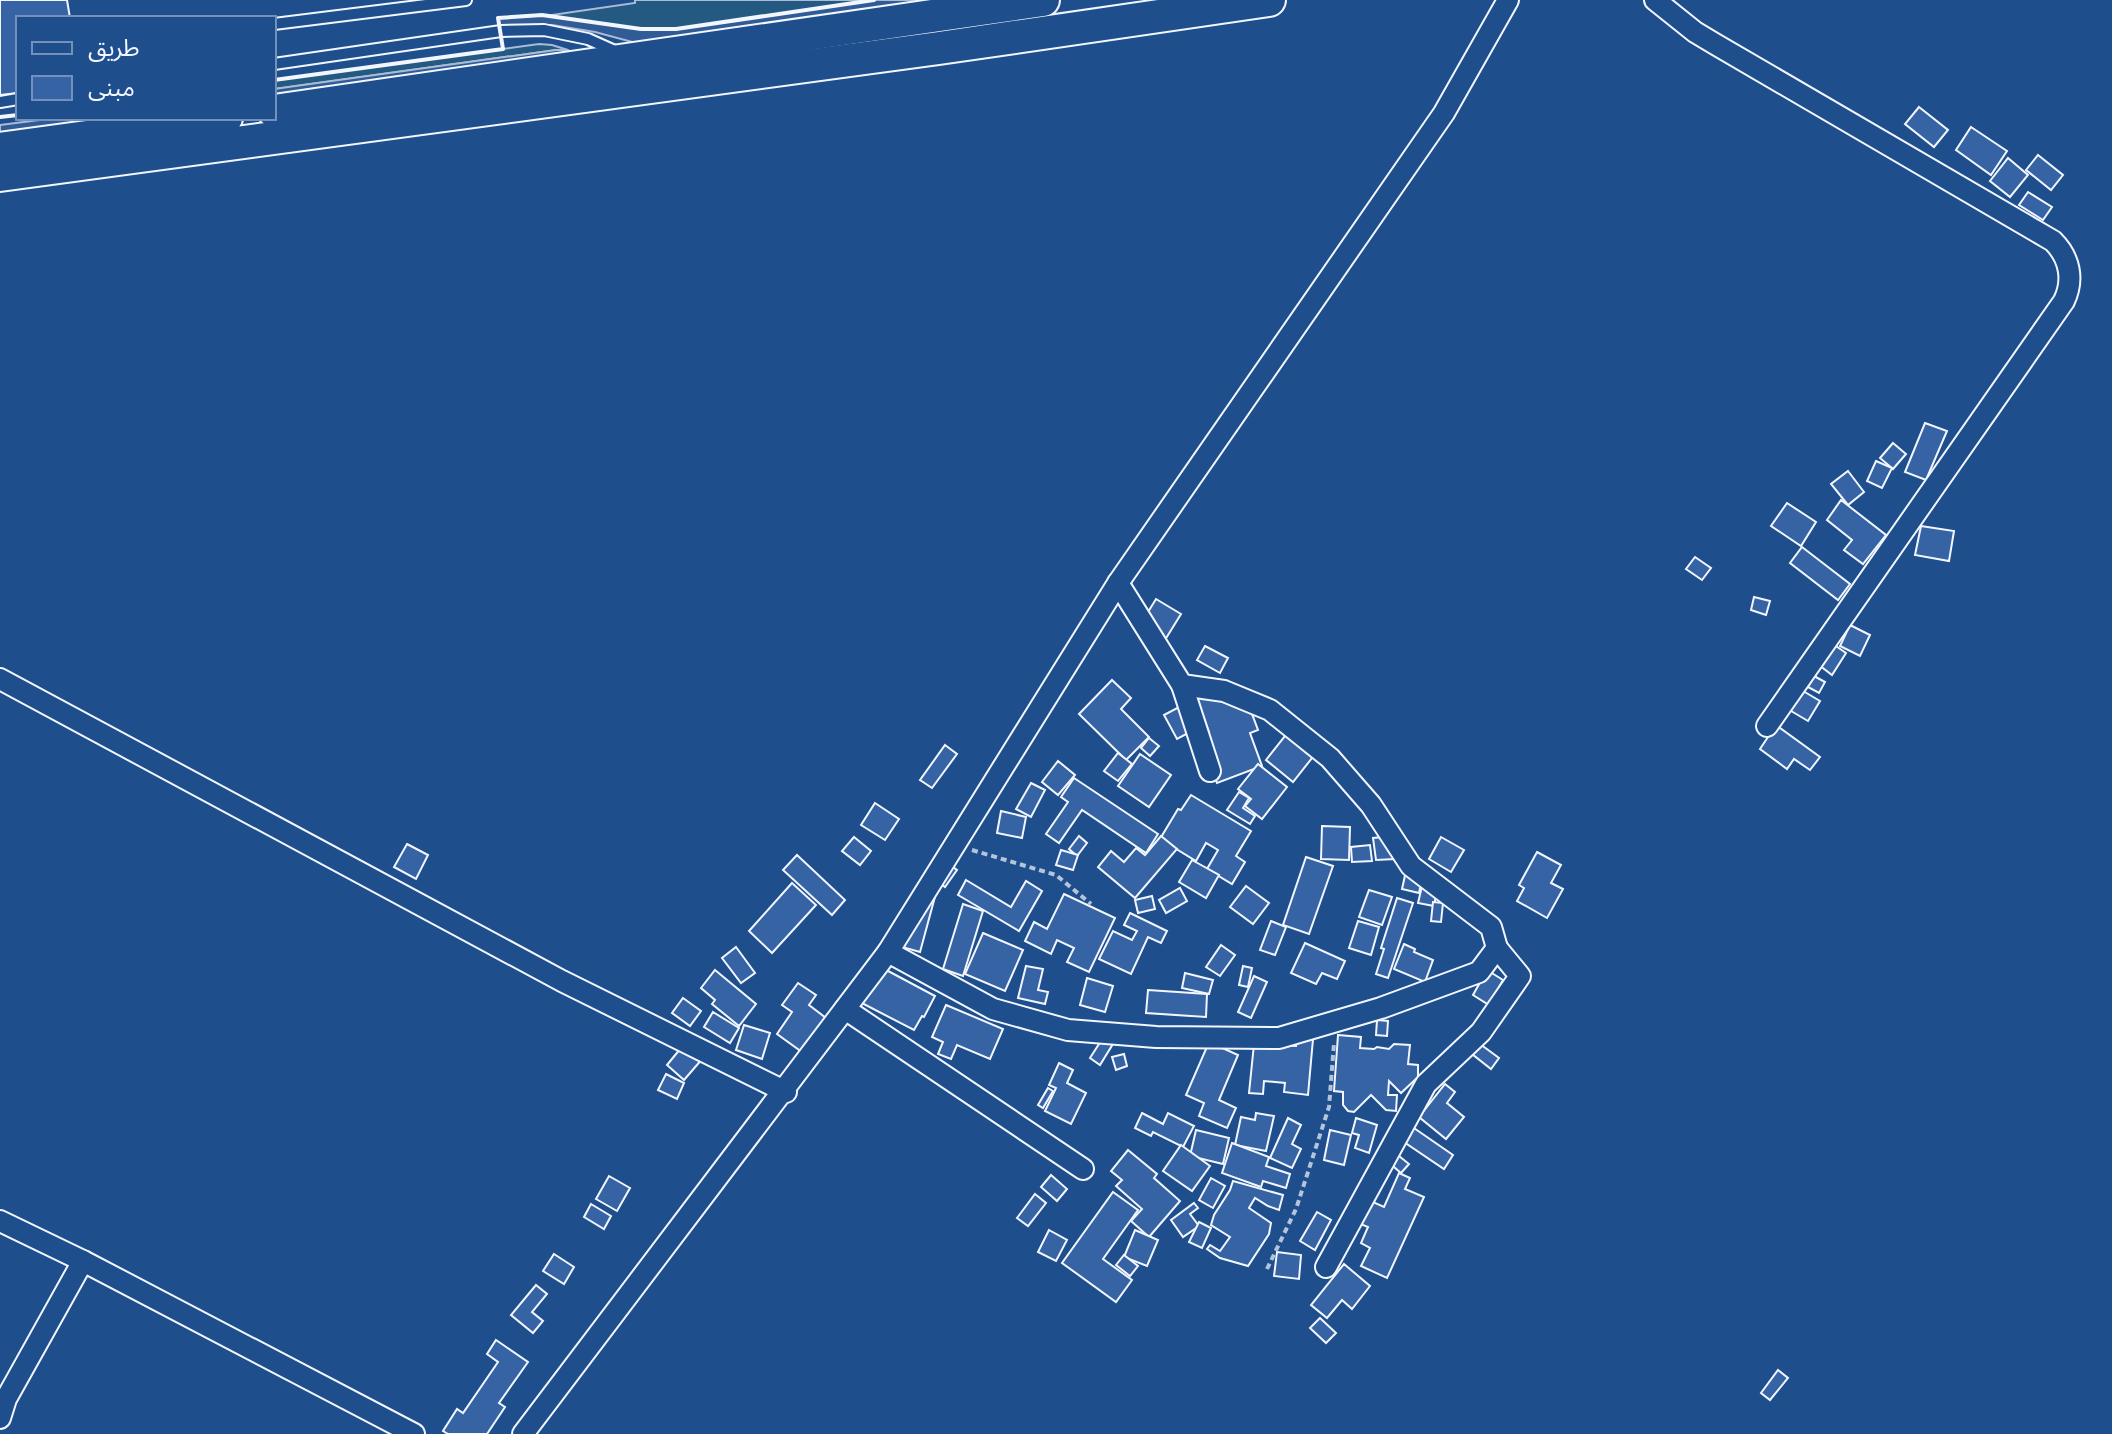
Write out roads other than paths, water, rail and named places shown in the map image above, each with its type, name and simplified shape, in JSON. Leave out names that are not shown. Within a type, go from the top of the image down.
[{"type":"highway","points":[[276,111],[1043,0]]},
{"type":"highway","points":[[0,175],[1269,0]]},
{"type":"highway","points":[[0,149],[211,120]]},
{"type":"street","points":[[523,1434],[888,952],[1118,583],[1444,113],[1508,0]]},
{"type":"street","points":[[1662,1],[1695,32],[2053,241],[2065,256],[2070,274],[2064,301],[1767,726]]},
{"type":"street","points":[[1118,583],[1182,685],[1210,771]]},
{"type":"street","points":[[0,679],[562,981],[785,1091]]},
{"type":"street","points":[[1182,685],[1224,691],[1270,710],[1330,758],[1371,805],[1411,866],[1491,927],[1497,948],[1520,976],[1481,1032],[1426,1084],[1326,1267]]},
{"type":"street","points":[[888,952],[993,1009],[1068,1030],[1156,1037],[1279,1038],[1381,1008],[1479,972],[1497,948]]},
{"type":"street","points":[[845,1009],[1083,1169]]},
{"type":"street","points":[[0,1221],[83,1261],[414,1434]]},
{"type":"street","points":[[0,1418],[6,1399],[83,1261]]},
{"type":"lane","points":[[276,24],[466,0]]},
{"type":"lane","points":[[276,64],[501,31],[544,30],[588,39],[633,61]]}]
